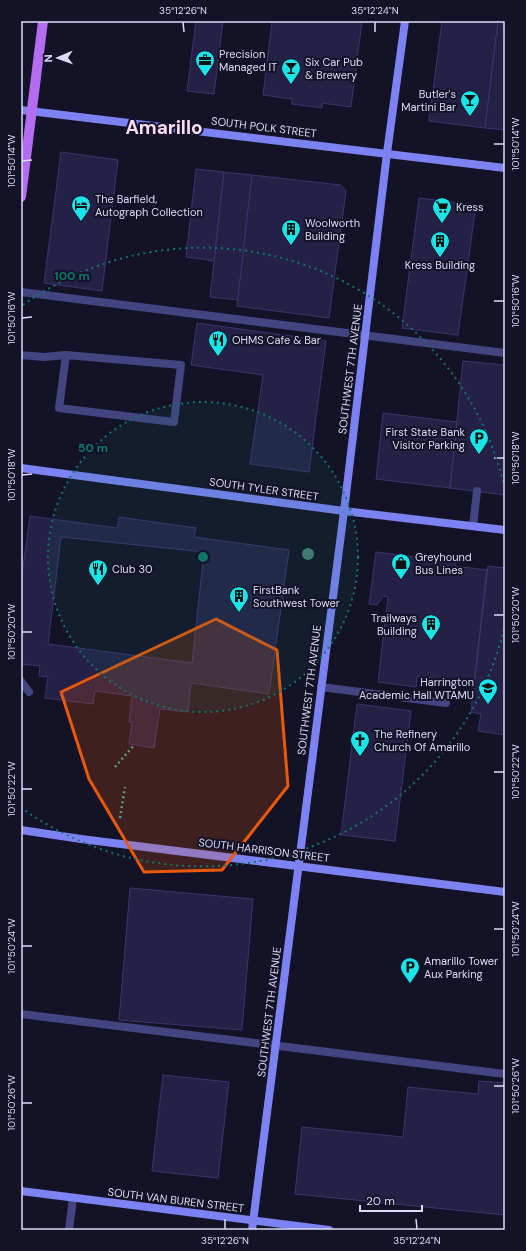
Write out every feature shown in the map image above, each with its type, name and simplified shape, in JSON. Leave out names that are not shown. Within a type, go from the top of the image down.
[{"type":"main road","points":[[21,197],[44,21]]},
{"type":"street","name":"SOUTHWEST 7TH AVENUE","points":[[252,1230],[344,511],[387,153],[405,21]]},
{"type":"street","name":"SOUTH POLK STREET","points":[[21,110],[505,168]]},
{"type":"street","name":"SOUTH TYLER STREET","points":[[21,468],[344,511],[505,530]]},
{"type":"street","name":"SOUTH HARRISON STREET","points":[[21,830],[88,840],[299,865],[505,892]]},
{"type":"street","name":"SOUTH VAN BUREN STREET","points":[[21,1191],[329,1230]]},
{"type":"lane","points":[[21,292],[505,353]]},
{"type":"lane","points":[[21,355],[44,357],[66,355],[181,365],[174,422],[59,408],[66,355]]},
{"type":"lane","points":[[473,526],[477,491]]},
{"type":"lane","points":[[21,681],[29,692]]},
{"type":"lane","points":[[321,687],[446,703]]},
{"type":"lane","points":[[21,1014],[505,1074]]},
{"type":"lane","points":[[69,1230],[73,1198]]},
{"type":"path","points":[[115,767],[134,745]]},
{"type":"path","points":[[120,818],[125,787]]},
{"type":"highlighted area","points":[[216,619],[277,650],[288,786],[222,870],[144,872],[89,779],[61,692]]},
{"type":"building","points":[[196,21],[223,21],[214,94],[187,91]]},
{"type":"building","points":[[272,21],[362,21],[351,107],[322,103],[322,108],[292,104],[292,99],[263,95]]},
{"type":"building","points":[[442,21],[498,21],[485,128],[429,121]]},
{"type":"building","points":[[498,21],[505,21],[505,130],[485,128]]},
{"type":"building","name":"The Barfield, Autograph Collection","points":[[61,152],[118,160],[102,291],[44,283]]},
{"type":"building","points":[[196,169],[224,172],[214,261],[186,257]]},
{"type":"building","points":[[224,172],[252,175],[238,300],[210,297]]},
{"type":"building","name":"Woolworth Building","points":[[252,175],[341,185],[346,191],[329,318],[237,306]]},
{"type":"building","name":"Kress Building","points":[[419,198],[476,205],[458,335],[402,328]]},
{"type":"building","points":[[197,323],[326,341],[309,472],[250,464],[263,375],[191,365]]},
{"type":"building","name":"First State Bank Visitor Parking","points":[[463,361],[505,365],[505,495],[450,488]]},
{"type":"building","points":[[383,413],[457,422],[450,488],[376,479]]},
{"type":"building","name":"FirstBank Southwest Tower","points":[[30,516],[117,528],[119,517],[196,528],[194,537],[289,550],[269,694],[191,683],[188,712],[160,709],[154,748],[129,744],[132,722],[129,722],[132,696],[95,691],[93,704],[45,698],[48,677],[39,676],[40,666],[21,664],[21,582]],"holes":[[[61,537],[204,552],[192,663],[48,644]]]},
{"type":"building","name":"Trailways Building","points":[[376,552],[456,562],[455,566],[487,570],[474,683],[417,676],[416,687],[378,682],[388,597],[383,596],[377,605],[369,604]]},
{"type":"building","points":[[488,566],[505,568],[505,735],[478,731],[481,714],[471,712]]},
{"type":"building","points":[[357,704],[411,711],[395,841],[341,835]]},
{"type":"building","points":[[130,888],[253,899],[242,1030],[119,1020]]},
{"type":"building","points":[[163,1075],[229,1082],[218,1178],[152,1171]]},
{"type":"building","points":[[479,1081],[505,1083],[505,1215],[295,1194],[302,1127],[403,1137],[408,1087],[478,1094]]},
{"type":"place","name":"Precision Managed IT","points":[[205,77]]},
{"type":"place","name":"Six Car Pub & Brewery","points":[[291,85]]},
{"type":"place","name":"Butler's Martini Bar","points":[[470,117]]},
{"type":"place","name":"The Barfield, Autograph Collection","points":[[81,222]]},
{"type":"place","name":"Kress","points":[[442,224]]},
{"type":"place","name":"Woolworth Building","points":[[291,246]]},
{"type":"place","name":"Kress Building","points":[[440,258]]},
{"type":"place","name":"OHMS Cafe & Bar","points":[[218,357]]},
{"type":"place","name":"First State Bank Visitor Parking","points":[[479,455]]},
{"type":"place","name":"Greyhound Bus Lines","points":[[401,580]]},
{"type":"place","name":"Club 30","points":[[98,586]]},
{"type":"place","name":"FirstBank Southwest Tower","points":[[239,613]]},
{"type":"place","name":"Trailways Building","points":[[431,641]]},
{"type":"place","name":"Harrington Academic Hall WTAMU","points":[[488,705]]},
{"type":"place","name":"The Refinery Church Of Amarillo","points":[[360,757]]},
{"type":"place","name":"Amarillo Tower Aux Parking","points":[[410,984]]},
{"type":"district","name":"Amarillo","points":[[164,127]]}]
